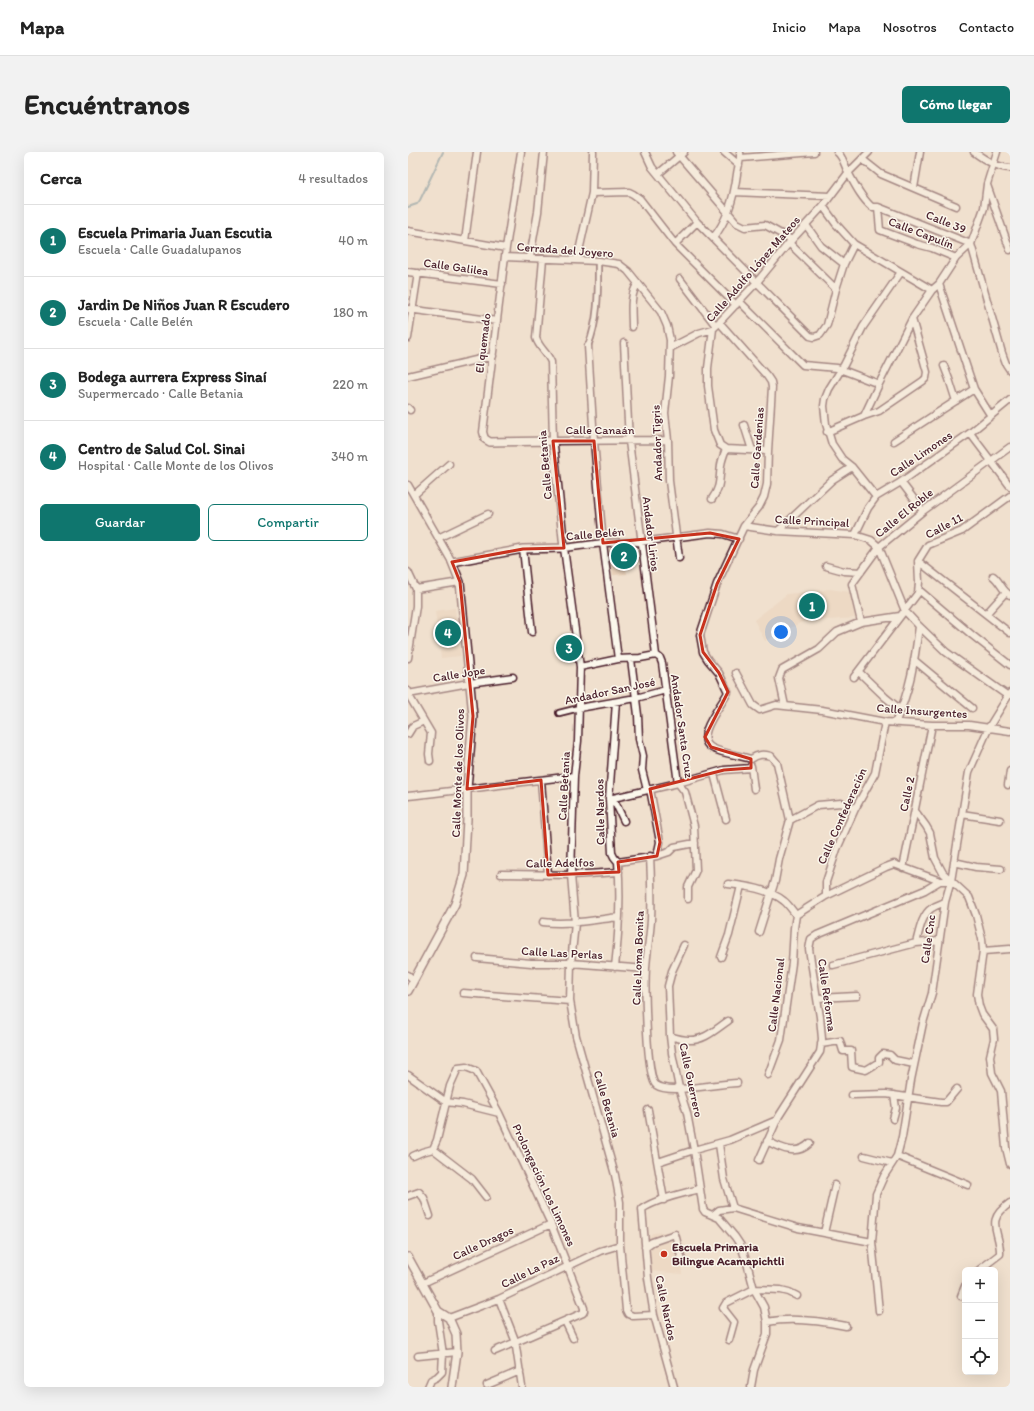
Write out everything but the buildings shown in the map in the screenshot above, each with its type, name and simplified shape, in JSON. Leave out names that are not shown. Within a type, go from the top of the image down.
[{"type":"street","points":[[465,241],[477,152]]},
{"type":"street","name":"El quemado","points":[[485,439],[483,432],[506,248],[521,152]]},
{"type":"street","points":[[530,257],[538,212],[544,152]]},
{"type":"street","points":[[577,260],[592,193],[594,152]]},
{"type":"street","points":[[645,152],[652,167],[697,222],[810,336],[814,337],[820,335],[827,325],[844,264],[854,244]]},
{"type":"street","points":[[724,152],[739,166]]},
{"type":"street","points":[[713,238],[729,214],[736,185],[740,155],[814,152]]},
{"type":"street","name":"Calle 39","points":[[837,152],[867,203],[872,207],[878,207],[971,244],[1002,353],[1010,370]]},
{"type":"street","name":"Calle Adolfo López Mateos","points":[[726,449],[720,445],[714,430],[708,386],[708,368],[716,326],[757,282],[790,242],[823,206],[848,173],[869,152]]},
{"type":"street","points":[[914,188],[920,152]]},
{"type":"street","points":[[974,152],[993,164],[1010,168]]},
{"type":"street","points":[[864,416],[912,319],[956,258],[971,244],[984,208],[987,184],[997,152]]},
{"type":"street","points":[[658,174],[680,153],[729,214],[740,225],[750,227],[765,225],[790,242],[836,289]]},
{"type":"street","points":[[862,159],[881,174],[956,206]]},
{"type":"street","points":[[987,184],[1010,250]]},
{"type":"street","points":[[592,193],[629,192],[634,194],[640,199],[675,244],[803,365],[837,368],[879,384]]},
{"type":"street","points":[[734,192],[830,196]]},
{"type":"street","points":[[823,206],[836,224],[854,244],[932,290]]},
{"type":"street","name":"Calle Capulín","points":[[878,207],[879,229],[956,258]]},
{"type":"street","points":[[675,244],[697,222]]},
{"type":"street","points":[[806,225],[821,246],[844,264]]},
{"type":"street","points":[[408,231],[506,248]]},
{"type":"street","name":"Cerrada del Joyero","points":[[505,257],[598,261],[619,264],[628,271],[661,312],[667,326],[670,348]]},
{"type":"street","name":"Calle Betania","points":[[543,258],[536,338],[539,346],[548,354],[550,362],[553,441],[564,548],[580,667],[578,741],[574,776],[571,875],[575,923],[571,963],[570,1001],[576,1036],[616,1175],[620,1202],[620,1245],[626,1310],[628,1314],[633,1316],[654,1315]]},
{"type":"street","points":[[598,261],[596,311],[588,346],[603,544],[618,659]]},
{"type":"street","name":"Calle Galilea","points":[[408,272],[502,284]]},
{"type":"street","points":[[876,497],[852,467],[842,458],[832,444],[827,432],[825,399],[863,327],[901,272]]},
{"type":"street","points":[[408,338],[410,309],[418,273]]},
{"type":"street","name":"Calle Gardenias","points":[[680,279],[716,326],[767,376],[772,387],[767,484],[764,497],[759,507],[744,526],[717,584],[700,634],[702,652],[719,672],[728,692],[707,728],[705,737],[707,743],[711,747],[751,759]]},
{"type":"street","points":[[632,327],[632,295],[638,283]]},
{"type":"street","points":[[938,284],[974,389],[991,416]]},
{"type":"street","points":[[410,309],[497,321]]},
{"type":"street","points":[[827,432],[879,411],[923,382],[926,378],[927,372],[912,319]]},
{"type":"street","points":[[670,348],[699,332],[716,326]]},
{"type":"street","name":"Andador Lirios","points":[[624,343],[629,441],[641,542],[658,657]]},
{"type":"street","name":"Andador Tigris","points":[[670,348],[665,413],[668,440],[669,481],[679,558]]},
{"type":"street","points":[[408,376],[493,356]]},
{"type":"street","points":[[944,366],[956,401]]},
{"type":"street","points":[[894,441],[974,389]]},
{"type":"street","name":"Calle Limones","points":[[856,535],[868,508],[876,497],[901,482],[970,433],[1010,400]]},
{"type":"street","points":[[744,425],[752,450]]},
{"type":"street","points":[[970,433],[1010,486]]},
{"type":"street","name":"Calle Canaán","points":[[485,439],[490,442],[668,440]]},
{"type":"street","name":"Calle El Roble","points":[[861,622],[852,584],[879,547],[923,511],[1010,447]]},
{"type":"street","points":[[712,499],[719,487],[721,464],[726,449],[768,451]]},
{"type":"street","points":[[414,495],[449,464]]},
{"type":"street","points":[[778,531],[800,512],[832,480],[852,467]]},
{"type":"street","points":[[901,482],[923,511]]},
{"type":"street","name":"Calle Monte de los Olivos","points":[[408,485],[452,562],[460,582],[473,716],[467,789],[464,875],[455,904],[408,991]]},
{"type":"street","name":"Calle 11","points":[[918,561],[928,545],[962,531],[1010,496]]},
{"type":"street","points":[[438,538],[488,514]]},
{"type":"street","name":"Calle Principal","points":[[744,526],[778,531],[856,535],[871,540],[879,547]]},
{"type":"street","name":"Calle Belén","points":[[452,562],[523,549],[564,548],[641,542],[677,536],[710,533],[723,534],[739,539]]},
{"type":"street","points":[[879,547],[902,613],[919,626],[946,652],[1009,694]]},
{"type":"street","points":[[523,549],[532,632]]},
{"type":"street","points":[[854,677],[918,593],[918,561]]},
{"type":"street","points":[[918,561],[1010,633]]},
{"type":"street","points":[[826,566],[844,571],[861,572]]},
{"type":"street","points":[[408,572],[416,589],[416,606],[410,631],[408,658]]},
{"type":"street","points":[[986,614],[1008,594],[998,579],[993,576]]},
{"type":"street","points":[[416,589],[460,582]]},
{"type":"street","points":[[919,590],[972,636],[1010,665]]},
{"type":"street","points":[[785,706],[779,678],[782,670],[819,650],[837,632],[861,622],[902,613]]},
{"type":"street","points":[[895,722],[906,698],[919,626]]},
{"type":"street","points":[[580,667],[618,659],[658,657]]},
{"type":"street","name":"Andador Santa Cruz","points":[[658,657],[662,663],[678,783],[685,792],[694,826],[696,870],[688,887],[688,899]]},
{"type":"street","points":[[631,659],[639,739],[643,756],[642,770],[649,790],[660,842],[653,856]]},
{"type":"street","points":[[914,660],[972,708]]},
{"type":"street","points":[[859,672],[879,692],[901,710]]},
{"type":"street","name":"Calle Insurgentes","points":[[736,673],[756,708],[760,710],[776,705],[822,710],[885,722],[932,725],[969,725],[1010,731]]},
{"type":"street","name":"Calle Jope","points":[[408,694],[469,682],[513,677]]},
{"type":"street","name":"Andador San José","points":[[559,713],[636,698],[666,690]]},
{"type":"street","points":[[408,691],[408,694],[431,733],[429,754],[430,761]]},
{"type":"street","name":"Calle Cnc","points":[[897,1156],[902,1137],[914,1064],[923,1023],[932,993],[944,902],[951,882],[969,772],[989,727],[1009,694]]},
{"type":"street","name":"Calle Nardos","points":[[615,967],[619,917],[619,872],[618,862],[612,853],[609,798],[616,702]]},
{"type":"street","points":[[408,734],[413,726],[424,721]]},
{"type":"street","name":"Calle Confederación","points":[[826,896],[826,882],[837,849],[855,809],[875,773],[885,722]]},
{"type":"street","name":"Calle 2","points":[[903,868],[932,725]]},
{"type":"street","points":[[754,789],[751,759],[756,755],[764,754],[771,756],[777,763],[790,820],[775,881],[759,932]]},
{"type":"street","points":[[609,798],[678,783],[724,770],[751,768]]},
{"type":"street","points":[[1008,785],[1010,771]]},
{"type":"street","points":[[714,774],[726,818]]},
{"type":"street","points":[[408,796],[574,776]]},
{"type":"street","points":[[541,780],[548,875]]},
{"type":"street","points":[[609,798],[616,804],[624,821]]},
{"type":"street","points":[[790,820],[818,805],[841,803],[855,809]]},
{"type":"street","points":[[915,811],[930,833],[935,858],[943,874],[969,897],[976,916],[982,939],[983,951],[977,994],[982,1014],[993,1030],[994,1039],[990,1056],[992,1073],[1001,1091],[1010,1164]]},
{"type":"street","points":[[962,814],[1000,820]]},
{"type":"street","points":[[618,862],[669,852],[674,848],[695,842]]},
{"type":"street","name":"Calle Loma Bonita","points":[[653,856],[651,920],[646,969],[649,1060],[654,1084],[672,1089],[679,1088]]},
{"type":"street","points":[[954,862],[976,867],[1001,869]]},
{"type":"street","points":[[728,884],[770,893],[784,901],[796,915],[826,896],[894,864],[940,881],[951,882]]},
{"type":"street","name":"Calle Adelfos","points":[[501,874],[571,875],[619,872]]},
{"type":"street","name":"Calle Reforma","points":[[759,1160],[777,1120],[820,1052],[820,1017],[809,948],[811,939],[817,935],[925,890],[940,881]]},
{"type":"street","points":[[721,957],[729,935],[741,886]]},
{"type":"street","points":[[916,943],[924,917],[932,908],[944,902]]},
{"type":"street","name":"Calle Nacional","points":[[768,1075],[782,1040],[792,962],[796,915]]},
{"type":"street","points":[[543,922],[559,924],[575,923],[619,917]]},
{"type":"street","points":[[833,965],[916,943],[939,941]]},
{"type":"street","name":"Calle Guerrero","points":[[684,945],[672,971],[668,986],[670,1036],[679,1088],[687,1113],[699,1189],[705,1212],[713,1214]]},
{"type":"street","points":[[983,951],[1010,949]]},
{"type":"street","name":"Calle Las Perlas","points":[[477,958],[531,963],[571,963],[646,969]]},
{"type":"street","points":[[408,975],[414,980]]},
{"type":"street","points":[[463,994],[570,1001]]},
{"type":"street","points":[[818,998],[857,996]]},
{"type":"street","points":[[670,1036],[688,1040],[697,1040],[728,1021]]},
{"type":"street","points":[[821,1044],[840,1041],[843,1051],[851,1051],[852,1067],[866,1070],[879,1062],[879,1058],[883,1054],[890,1055],[895,1060],[914,1064]]},
{"type":"street","name":"Prolongación Los Limones","points":[[446,1102],[450,1086],[458,1068],[466,1067],[472,1069],[478,1074],[499,1113],[551,1224],[584,1308],[584,1312],[565,1321]]},
{"type":"street","points":[[408,1075],[446,1102],[463,1104],[499,1113]]},
{"type":"street","points":[[679,1088],[737,1083]]},
{"type":"street","points":[[852,1096],[867,1094],[894,1095],[946,1102],[957,1089]]},
{"type":"street","points":[[893,1119],[896,1108],[894,1095]]},
{"type":"street","points":[[433,1149],[442,1123],[446,1102]]},
{"type":"street","points":[[648,1110],[664,1200],[699,1189]]},
{"type":"street","points":[[658,1162],[694,1150],[719,1144],[777,1120]]},
{"type":"street","points":[[767,1141],[785,1150],[800,1150],[810,1143]]},
{"type":"street","points":[[719,1144],[724,1179],[733,1208]]},
{"type":"street","points":[[413,1156],[433,1149]]},
{"type":"street","points":[[433,1149],[472,1179],[486,1197]]},
{"type":"street","points":[[864,1156],[892,1163]]},
{"type":"street","points":[[879,1311],[872,1242],[876,1194],[892,1163],[897,1156],[968,1185]]},
{"type":"street","points":[[824,1233],[835,1184]]},
{"type":"street","points":[[408,1196],[419,1192],[421,1193],[430,1216]]},
{"type":"street","name":"Calle Nardos","points":[[664,1200],[646,1206],[642,1209],[645,1247],[654,1315],[674,1387]]},
{"type":"street","points":[[983,1267],[1000,1254],[994,1228],[995,1221],[1002,1210],[1010,1203]]},
{"type":"street","points":[[751,1387],[752,1378],[767,1334],[767,1322],[764,1306],[754,1289],[741,1246],[736,1236],[719,1218],[713,1214],[719,1210],[733,1208],[798,1228],[872,1242]]},
{"type":"street","name":"Calle Dragos","points":[[423,1283],[551,1224]]},
{"type":"street","points":[[645,1247],[652,1242],[675,1234],[682,1260]]},
{"type":"street","name":"Calle La Paz","points":[[449,1318],[499,1299],[567,1265],[600,1251],[620,1245]]},
{"type":"street","points":[[408,1257],[411,1270],[423,1283],[438,1311],[443,1354],[442,1372],[431,1380],[428,1387]]},
{"type":"street","points":[[729,1340],[734,1322],[723,1308],[726,1303],[754,1289],[781,1290],[797,1296]]},
{"type":"street","points":[[499,1299],[516,1343],[522,1387]]},
{"type":"street","points":[[438,1311],[449,1318],[456,1334],[457,1352],[452,1387]]},
{"type":"street","points":[[767,1322],[796,1320],[846,1326]]},
{"type":"street","points":[[495,1351],[565,1321],[573,1338]]},
{"type":"street","points":[[418,1356],[457,1352]]},
{"type":"street","points":[[487,1385],[520,1371]]},
{"type":"highlighted area","points":[[553,441],[594,441],[603,543],[710,533],[739,539],[717,584],[700,635],[703,652],[719,673],[728,692],[705,737],[711,747],[751,759],[751,768],[724,770],[650,789],[660,842],[657,856],[618,862],[619,872],[548,875],[541,780],[467,789],[473,716],[460,582],[452,562],[523,549],[564,548]]},
{"type":"shaded area","points":[[637,545],[639,563],[625,564],[627,574],[613,575],[609,548]]},
{"type":"shaded area","points":[[830,589],[850,592],[855,618],[802,622],[765,641],[754,620],[787,594]]},
{"type":"shaded area","points":[[455,608],[461,656],[441,658],[435,611]]},
{"type":"shaded area","name":"Escuela Primaria Bilingue Acamapichtli","points":[[677,1231],[682,1274],[650,1271],[648,1237],[653,1233]]},
{"type":"waterway","points":[[408,207],[417,204],[420,200],[443,152]]},
{"type":"place","name":"Jardin De Niños Juan R Escudero","points":[[624,556]]},
{"type":"place","name":"Escuela Primaria Juan Escutia","points":[[812,606]]},
{"type":"place","name":"Centro de Salud Col. Sinai","points":[[448,633]]},
{"type":"place","name":"Bodega aurrera Express Sinaí","points":[[569,648]]},
{"type":"place","name":"Escuela Primaria Bilingue Acamapichtli","points":[[664,1254]]}]
